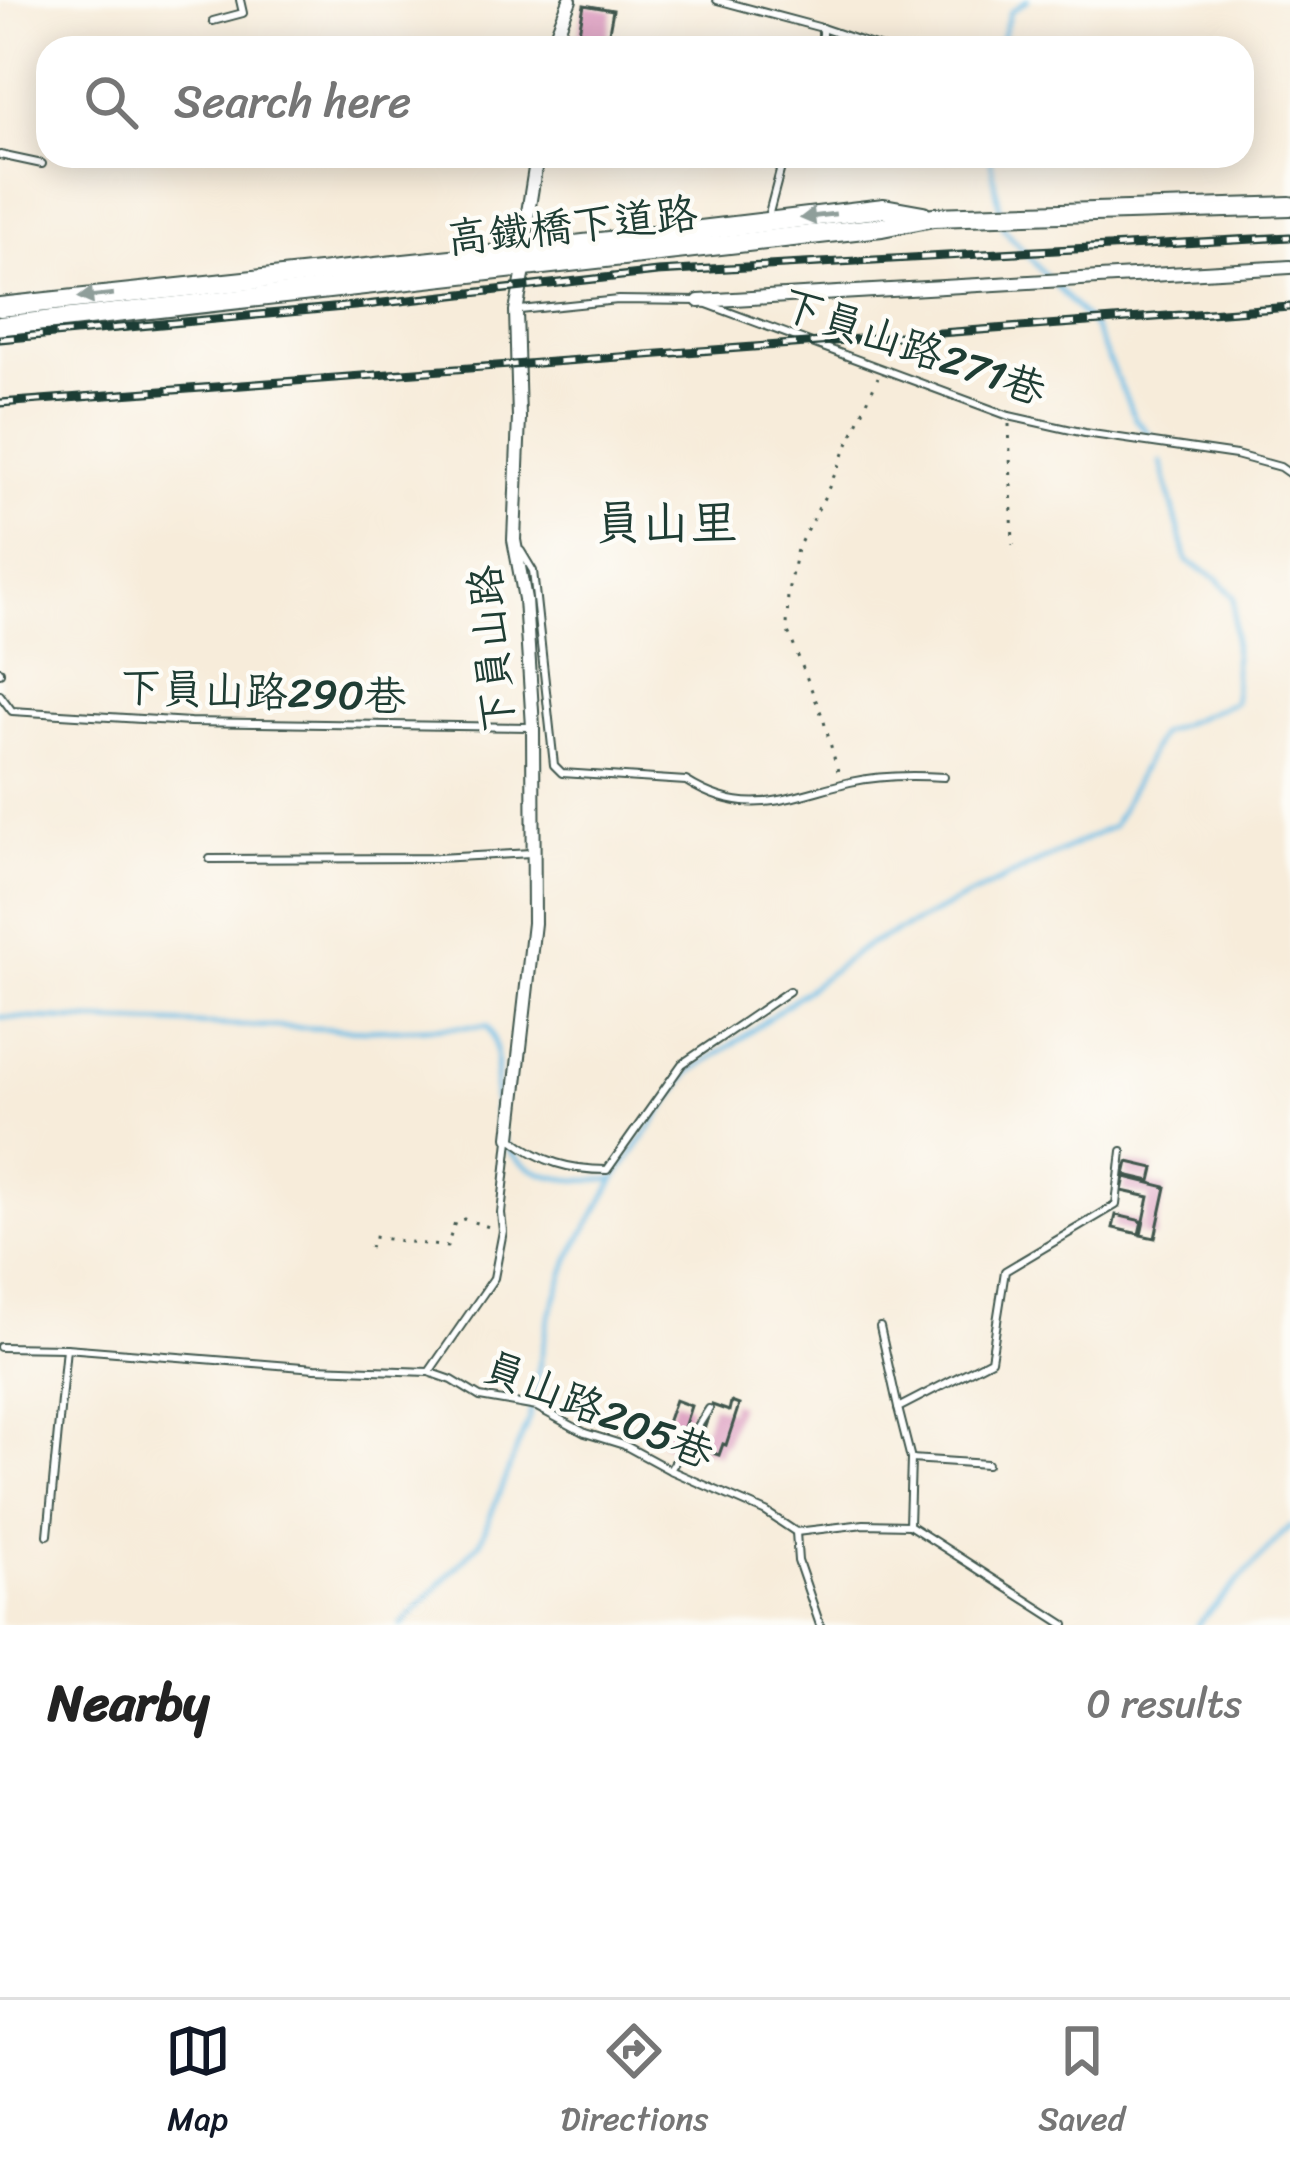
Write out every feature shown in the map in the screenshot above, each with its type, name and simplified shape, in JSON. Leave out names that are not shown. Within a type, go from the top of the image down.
[{"type":"street","points":[[557,36],[570,0]]},
{"type":"street","name":"下員山路","points":[[510,1137],[534,923],[533,727],[526,599],[514,540],[516,311],[535,168]]},
{"type":"street","name":"高鐵橋下道路","points":[[0,326],[884,208],[933,217],[1290,206]]},
{"type":"street","name":"高鐵橋下道路","points":[[0,307],[525,259]]},
{"type":"street","points":[[699,302],[1290,267]]},
{"type":"lane","points":[[212,21],[243,13],[241,0]]},
{"type":"lane","points":[[717,0],[846,36]]},
{"type":"lane","points":[[822,28],[822,36]]},
{"type":"lane","points":[[0,155],[36,163]]},
{"type":"lane","points":[[769,213],[781,168]]},
{"type":"lane","name":"下員山路271巷","points":[[516,311],[618,300],[699,302],[1009,416],[1085,433],[1236,455],[1290,474]]},
{"type":"lane","points":[[514,540],[532,572],[554,765],[562,773],[686,781],[751,805],[842,784],[909,775],[944,777]]},
{"type":"lane","name":"下員山路290巷","points":[[0,695],[12,711],[166,721],[533,727]]},
{"type":"lane","points":[[210,859],[437,859],[534,853]]},
{"type":"lane","points":[[510,1137],[553,1164],[607,1170],[682,1064],[789,991]]},
{"type":"lane","points":[[429,1372],[494,1278],[503,1231],[510,1137]]},
{"type":"lane","points":[[898,1408],[991,1360],[1005,1271],[1116,1205],[1122,1151]]},
{"type":"lane","points":[[880,1327],[911,1459],[909,1525]]},
{"type":"lane","name":"員山路205巷","points":[[0,1347],[66,1348],[315,1369],[429,1372],[480,1397],[537,1407],[585,1433],[624,1445],[766,1512],[796,1532]]},
{"type":"lane","points":[[47,1535],[66,1348]]},
{"type":"lane","points":[[670,1470],[709,1409]]},
{"type":"lane","points":[[911,1459],[987,1464]]},
{"type":"lane","points":[[820,1625],[798,1561],[796,1532],[892,1522],[909,1525],[1065,1625]]},
{"type":"path","points":[[842,784],[823,718],[787,628],[788,590],[797,549],[881,369]]},
{"type":"path","points":[[1009,416],[1013,545]]},
{"type":"path","points":[[370,1248],[374,1237],[447,1247],[455,1222],[464,1220],[503,1231]]},
{"type":"building","points":[[584,5],[613,10],[608,36],[578,36]]},
{"type":"building","points":[[1128,1162],[1154,1168],[1151,1181],[1125,1175]]},
{"type":"building","points":[[1125,1177],[1166,1187],[1155,1238],[1141,1235],[1149,1197],[1122,1191]]},
{"type":"building","points":[[1116,1215],[1142,1221],[1139,1234],[1113,1228]]},
{"type":"building","points":[[675,1400],[691,1406],[677,1449],[660,1443]]},
{"type":"building","points":[[731,1402],[739,1405],[719,1455],[698,1448],[712,1405],[729,1411]]},
{"type":"waterway","points":[[1003,36],[1010,12],[1028,0]]},
{"type":"waterway","points":[[992,168],[1000,210]]},
{"type":"waterway","points":[[1002,221],[1003,228],[1047,277]]},
{"type":"waterway","points":[[1055,285],[1094,328],[1136,420],[1151,435]]},
{"type":"waterway","points":[[401,1625],[480,1542],[529,1418],[548,1321],[569,1259],[615,1179],[689,1073],[864,947],[1113,826],[1160,733],[1235,702],[1234,597],[1217,578],[1187,561],[1161,462]]},
{"type":"waterway","points":[[0,1017],[368,1030],[487,1026],[496,1052],[495,1099],[505,1144],[532,1169],[550,1176],[615,1179]]},
{"type":"waterway","points":[[1197,1625],[1290,1526]]},
{"type":"railway","points":[[0,339],[657,272],[1290,237]]},
{"type":"railway","points":[[0,403],[1290,307]]},
{"type":"district","name":"員山里","points":[[666,522]]}]
